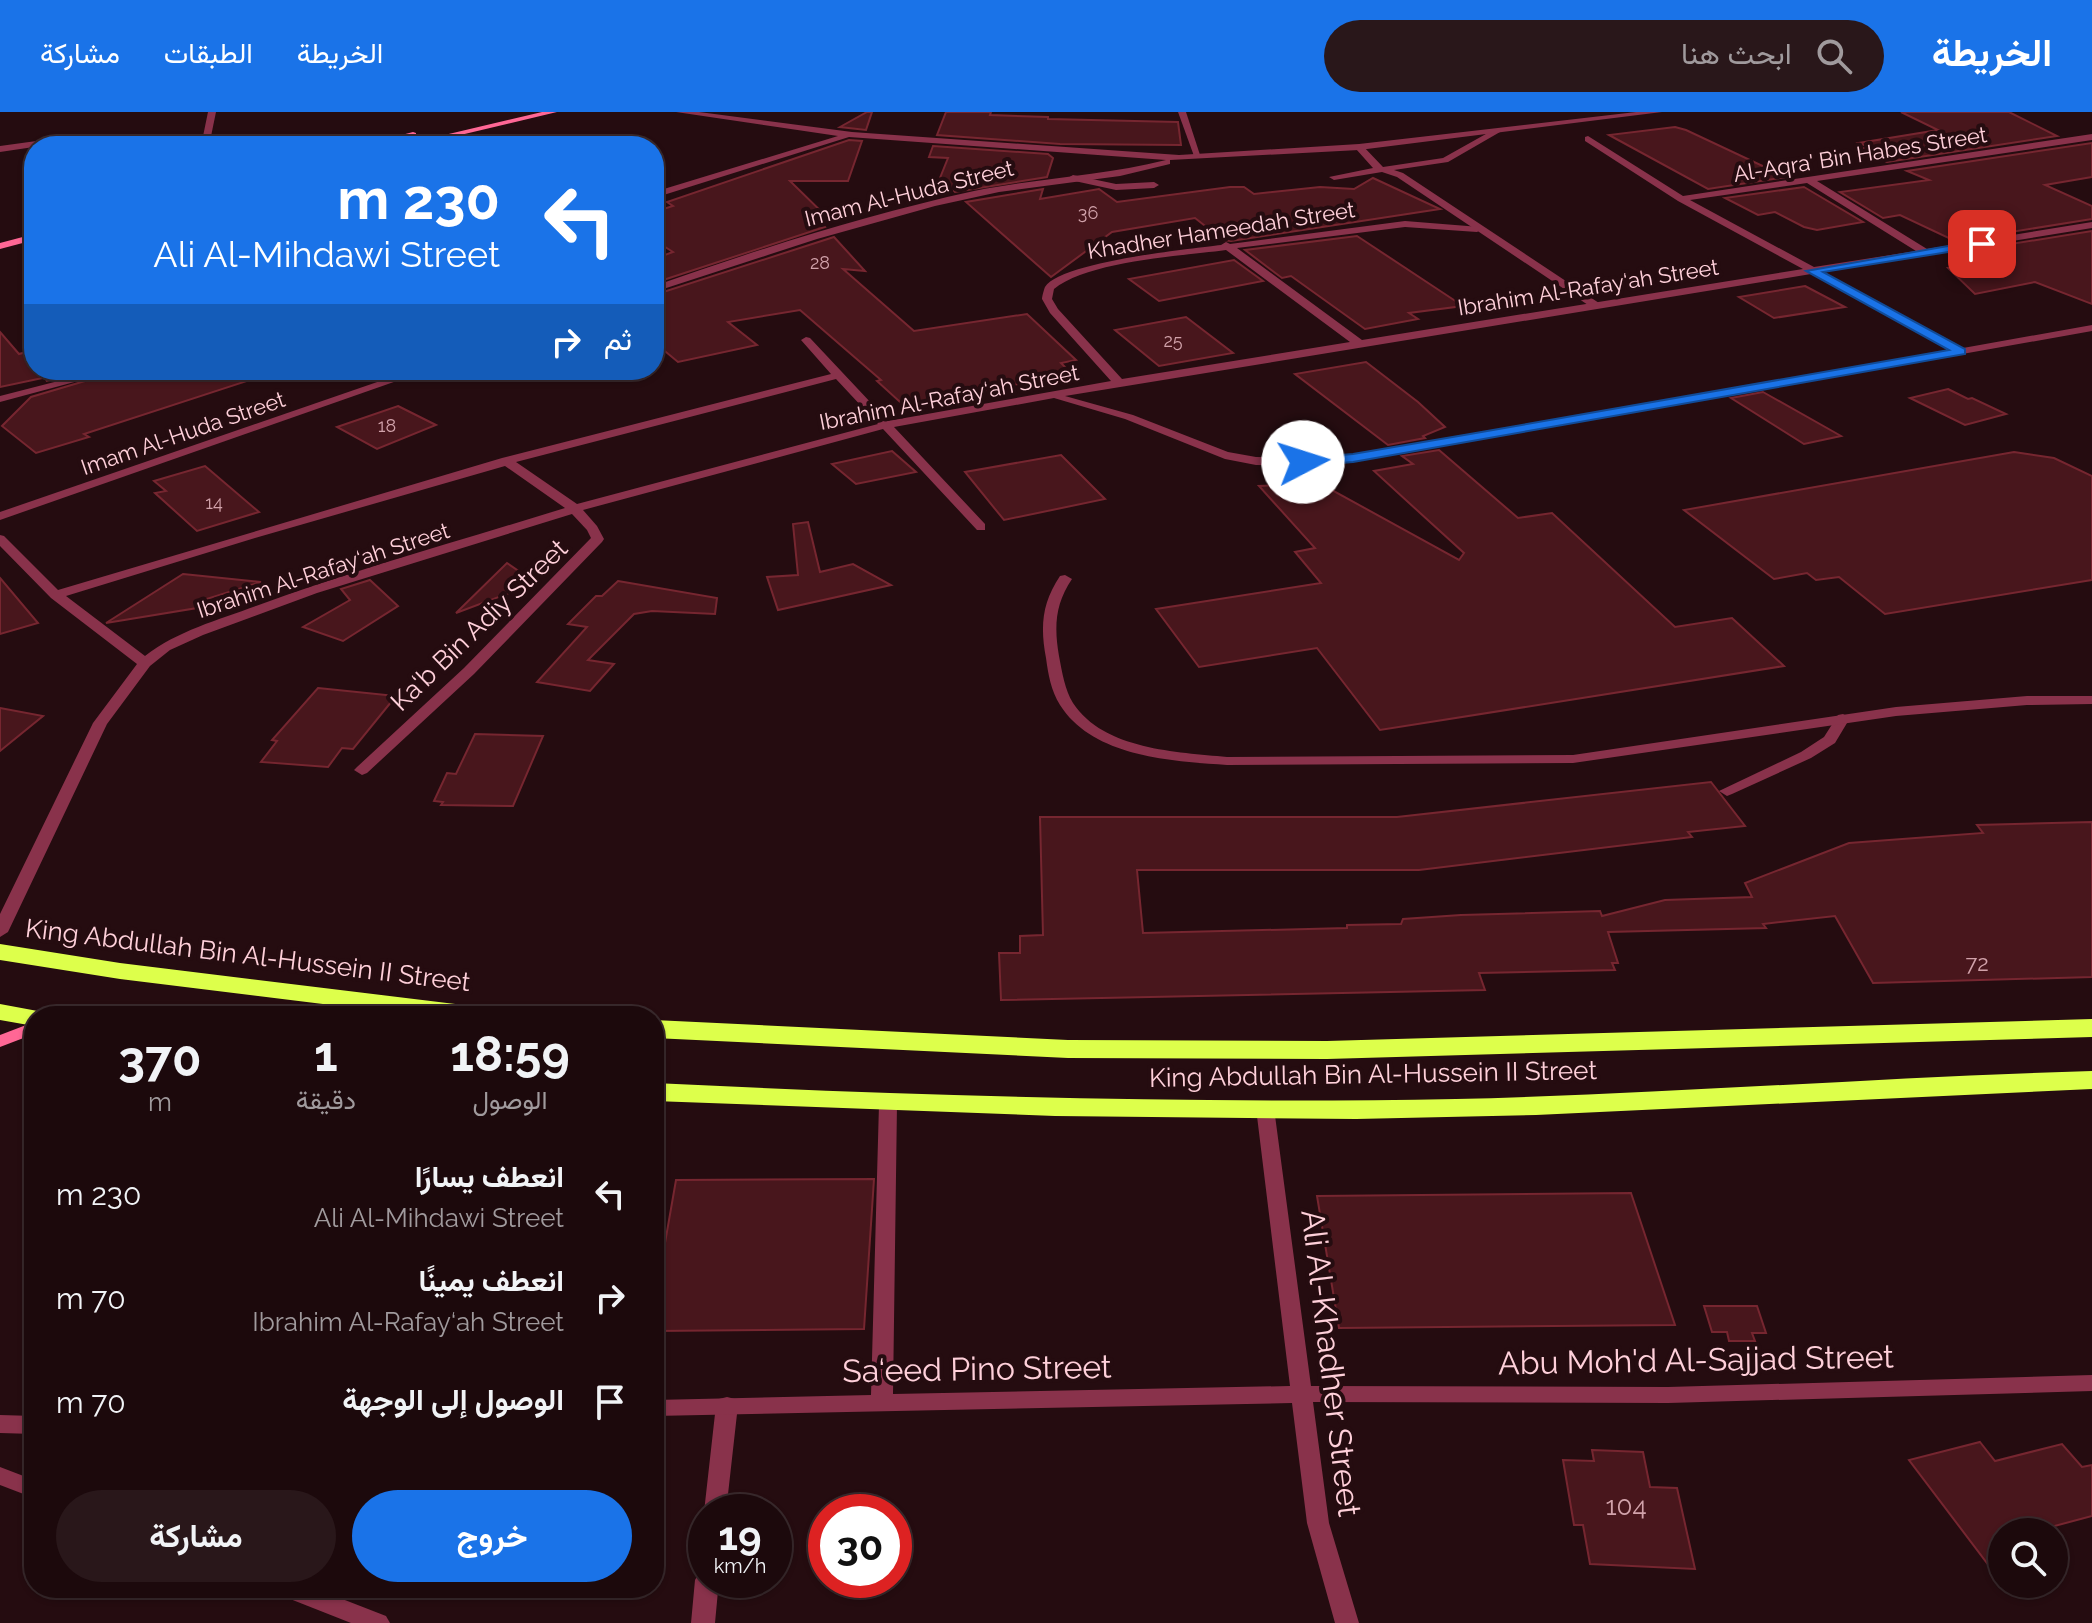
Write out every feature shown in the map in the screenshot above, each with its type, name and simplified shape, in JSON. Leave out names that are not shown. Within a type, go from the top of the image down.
[{"type":"highway","name":"King Abdullah Bin Al-Hussein II Street","points":[[0,952],[120,971],[406,1006]]},
{"type":"highway","points":[[0,1012],[24,1016]]},
{"type":"highway","name":"King Abdullah Bin Al-Hussein II Street","points":[[664,1029],[1068,1049],[1327,1050],[2092,1028]]},
{"type":"highway","name":"King Abdullah Bin Al-Hussein II Street","points":[[664,1093],[888,1104],[1458,1108],[1919,1084],[2092,1080]]},
{"type":"street","points":[[208,136],[212,112]]},
{"type":"street","points":[[407,136],[511,112]]},
{"type":"street","points":[[446,136],[553,112]]},
{"type":"street","points":[[680,112],[852,135],[1179,158],[1359,147],[1658,112]]},
{"type":"street","points":[[697,112],[716,117]]},
{"type":"street","points":[[1182,112],[1198,156]]},
{"type":"street","points":[[1334,177],[1445,160],[1496,132]]},
{"type":"street","points":[[664,192],[852,135]]},
{"type":"street","name":"Al-Aqra' Bin Habes Street","points":[[1681,199],[2092,137]]},
{"type":"street","points":[[1588,139],[1681,199],[1961,351]]},
{"type":"street","points":[[0,149],[24,146]]},
{"type":"street","points":[[1359,147],[1377,168],[1400,175],[1595,305]]},
{"type":"street","name":"Imam Al-Huda Street","points":[[664,286],[899,211],[978,193],[1157,165],[1179,158]]},
{"type":"street","points":[[1073,178],[1116,187],[1154,185]]},
{"type":"street","points":[[1809,180],[1927,253]]},
{"type":"street","name":"Khadher Hameedah Street","points":[[1119,383],[1054,311],[1047,299],[1049,288],[1060,279],[1104,265],[1226,245],[1392,225],[1477,229]]},
{"type":"street","name":"Ibrahim Al-Rafay‘ah Street","points":[[0,932],[100,723],[145,663],[165,647],[258,608],[574,509],[886,425],[1119,383],[2092,225]]},
{"type":"street","points":[[0,238],[24,232]]},
{"type":"street","points":[[0,246],[24,240]]},
{"type":"street","points":[[1226,245],[1361,345]]},
{"type":"street","points":[[1050,397],[1129,417],[1225,455],[1256,461],[1303,462],[1353,458],[1484,436],[2092,328]]},
{"type":"street","points":[[806,340],[981,527]]},
{"type":"street","points":[[56,595],[248,534],[506,461],[839,375]]},
{"type":"street","points":[[0,399],[75,380]]},
{"type":"street","name":"Imam Al-Huda Street","points":[[0,516],[394,380]]},
{"type":"street","name":"Ka‘b Bin Adiy Street","points":[[362,770],[469,671],[598,539],[596,531],[574,509],[506,461]]},
{"type":"street","points":[[0,539],[56,595],[145,663]]},
{"type":"street","points":[[1065,579],[1056,590],[1048,609],[1056,679],[1066,705],[1084,724],[1100,734],[1135,747],[1186,757],[1227,761],[1573,759],[1843,718],[2001,702],[2092,700]]},
{"type":"street","points":[[1727,791],[1830,740],[1843,718]]},
{"type":"street","points":[[0,1041],[24,1032]]},
{"type":"street","points":[[882,1402],[888,1104]]},
{"type":"street","name":"Ali Al-Khadher Street","points":[[1265,1108],[1318,1523],[1347,1623]]},
{"type":"street","name":"Abu Moh'd Al-Sajjad Street","points":[[1300,1394],[1668,1395],[2092,1383]]},
{"type":"street","name":"Sa‘eed Pino Street","points":[[664,1408],[1300,1394]]},
{"type":"street","points":[[717,1494],[727,1405]]},
{"type":"street","points":[[0,1424],[24,1425]]},
{"type":"street","points":[[0,1476],[24,1485]]},
{"type":"street","points":[[314,1598],[378,1623]]},
{"type":"street","points":[[703,1623],[705,1598]]},
{"type":"building","points":[[872,112],[866,130],[840,127]]},
{"type":"building","points":[[946,112],[991,112],[990,115],[1048,119],[1178,122],[1181,145],[1060,144],[937,135]]},
{"type":"building","points":[[1901,112],[2009,112],[2057,136],[1887,162],[1857,150],[1869,147],[1859,143],[1938,130]]},
{"type":"building","points":[[1675,127],[1786,177],[1708,189],[1609,135]]},
{"type":"building","points":[[849,140],[862,141],[848,181],[790,181],[829,219],[821,222],[825,227],[664,280],[664,255],[673,252],[664,246],[664,209],[673,206],[667,202]]},
{"type":"building","points":[[2092,143],[2092,177],[2045,185],[2092,206],[2092,219],[1955,241],[1900,215],[1883,218],[1840,192],[1929,180],[1907,171]]},
{"type":"building","points":[[933,146],[1048,154],[1053,158],[1047,177],[955,192],[940,178],[948,158],[929,157]]},
{"type":"building","points":[[1373,178],[1440,209],[1231,241],[1223,240],[1195,218],[1112,232],[1051,277],[966,202],[1043,189],[1040,199],[1099,189],[1117,202],[1230,187],[1244,187],[1254,194],[1320,187],[1354,189]]},
{"type":"building","points":[[1804,187],[1863,222],[1817,230],[1775,212],[1758,215],[1725,198]]},
{"type":"building","points":[[2092,231],[2092,304],[2035,282],[1975,294],[1948,268],[1994,260],[1974,250]]},
{"type":"building","points":[[1357,236],[1463,306],[1409,313],[1418,319],[1365,329],[1291,276],[1282,278],[1245,250]]},
{"type":"building","points":[[834,237],[865,271],[843,269],[914,331],[1027,314],[1076,360],[1061,363],[1069,371],[1056,373],[1059,376],[916,404],[912,399],[900,402],[877,381],[881,380],[800,310],[728,322],[757,345],[678,362],[664,350],[664,292]]},
{"type":"building","points":[[1234,260],[1263,281],[1159,301],[1129,279]]},
{"type":"building","points":[[1805,286],[1845,307],[1774,318],[1739,297]]},
{"type":"building","points":[[1186,317],[1233,353],[1159,366],[1115,330]]},
{"type":"building","points":[[0,332],[19,354],[24,353],[24,380],[33,380],[0,387]]},
{"type":"building","points":[[1366,362],[1445,427],[1423,436],[1425,438],[1388,445],[1295,374]]},
{"type":"building","points":[[88,380],[250,380],[84,434],[89,437],[36,453],[2,426],[31,397]]},
{"type":"building","points":[[1948,389],[2006,414],[1965,425],[1910,398]]},
{"type":"building","points":[[1763,392],[1841,436],[1804,444],[1731,398]]},
{"type":"building","points":[[398,406],[436,425],[377,449],[337,427]]},
{"type":"building","points":[[1439,450],[1518,518],[1552,513],[1675,627],[1732,618],[1784,666],[1380,730],[1317,648],[1199,667],[1156,609],[1321,583],[1295,552],[1315,548],[1259,486],[1321,484],[1459,560],[1464,553],[1374,471],[1413,464],[1402,456]]},
{"type":"building","points":[[892,451],[916,472],[856,484],[832,464]]},
{"type":"building","points":[[2014,452],[2054,458],[2092,476],[2092,580],[1885,614],[1839,577],[1816,580],[1807,573],[1774,579],[1684,510]]},
{"type":"building","points":[[1061,455],[1105,499],[1004,520],[965,472]]},
{"type":"building","points":[[205,466],[259,512],[197,531],[155,493],[166,491],[154,481]]},
{"type":"building","points":[[808,522],[820,572],[853,564],[891,585],[778,610],[767,577],[798,575],[793,524]]},
{"type":"building","points":[[507,563],[536,583],[456,613]]},
{"type":"building","points":[[183,574],[261,582],[200,601],[197,608],[106,623]]},
{"type":"building","points":[[0,578],[38,623],[0,634]]},
{"type":"building","points":[[370,580],[398,606],[343,641],[303,627],[350,600],[341,589]]},
{"type":"building","points":[[618,581],[717,598],[715,614],[652,611],[634,614],[588,660],[614,664],[590,691],[537,682],[587,627],[568,624],[596,596],[602,596]]},
{"type":"building","points":[[318,688],[396,696],[353,749],[342,748],[328,767],[261,762],[277,741],[272,740]]},
{"type":"building","points":[[0,708],[43,716],[0,751]]},
{"type":"building","points":[[475,734],[543,736],[513,806],[441,805],[443,802],[434,801],[447,773],[456,774]]},
{"type":"building","points":[[1711,782],[1745,826],[1688,832],[1692,837],[1419,870],[1137,870],[1143,933],[1347,928],[1347,925],[1401,924],[1403,919],[1461,915],[1600,911],[1602,916],[1665,900],[1752,897],[1745,883],[1849,843],[1983,833],[1977,825],[2092,822],[2092,977],[1873,983],[1835,916],[1763,924],[1766,928],[1608,932],[1618,963],[1612,963],[1615,970],[1479,973],[1485,990],[1001,1000],[999,953],[1020,953],[1020,936],[1043,935],[1040,817],[1397,817]]},
{"type":"building","points":[[874,1179],[864,1329],[664,1331],[664,1249],[676,1180]]},
{"type":"building","points":[[1631,1193],[1675,1325],[1339,1328],[1317,1196]]},
{"type":"building","points":[[1704,1306],[1757,1306],[1766,1333],[1752,1333],[1755,1341],[1729,1341],[1727,1332],[1712,1332]]},
{"type":"building","points":[[1980,1442],[1995,1461],[2062,1444],[2082,1467],[2092,1465],[2092,1516],[2068,1522],[2068,1518],[1988,1518],[1988,1564],[1909,1460]]},
{"type":"building","points":[[1592,1450],[1643,1452],[1650,1487],[1677,1488],[1695,1569],[1590,1564],[1583,1525],[1574,1525],[1563,1460],[1594,1461]]},
{"type":"route","points":[[1303,462],[1353,458],[1961,351],[1811,271],[1982,244]]}]
